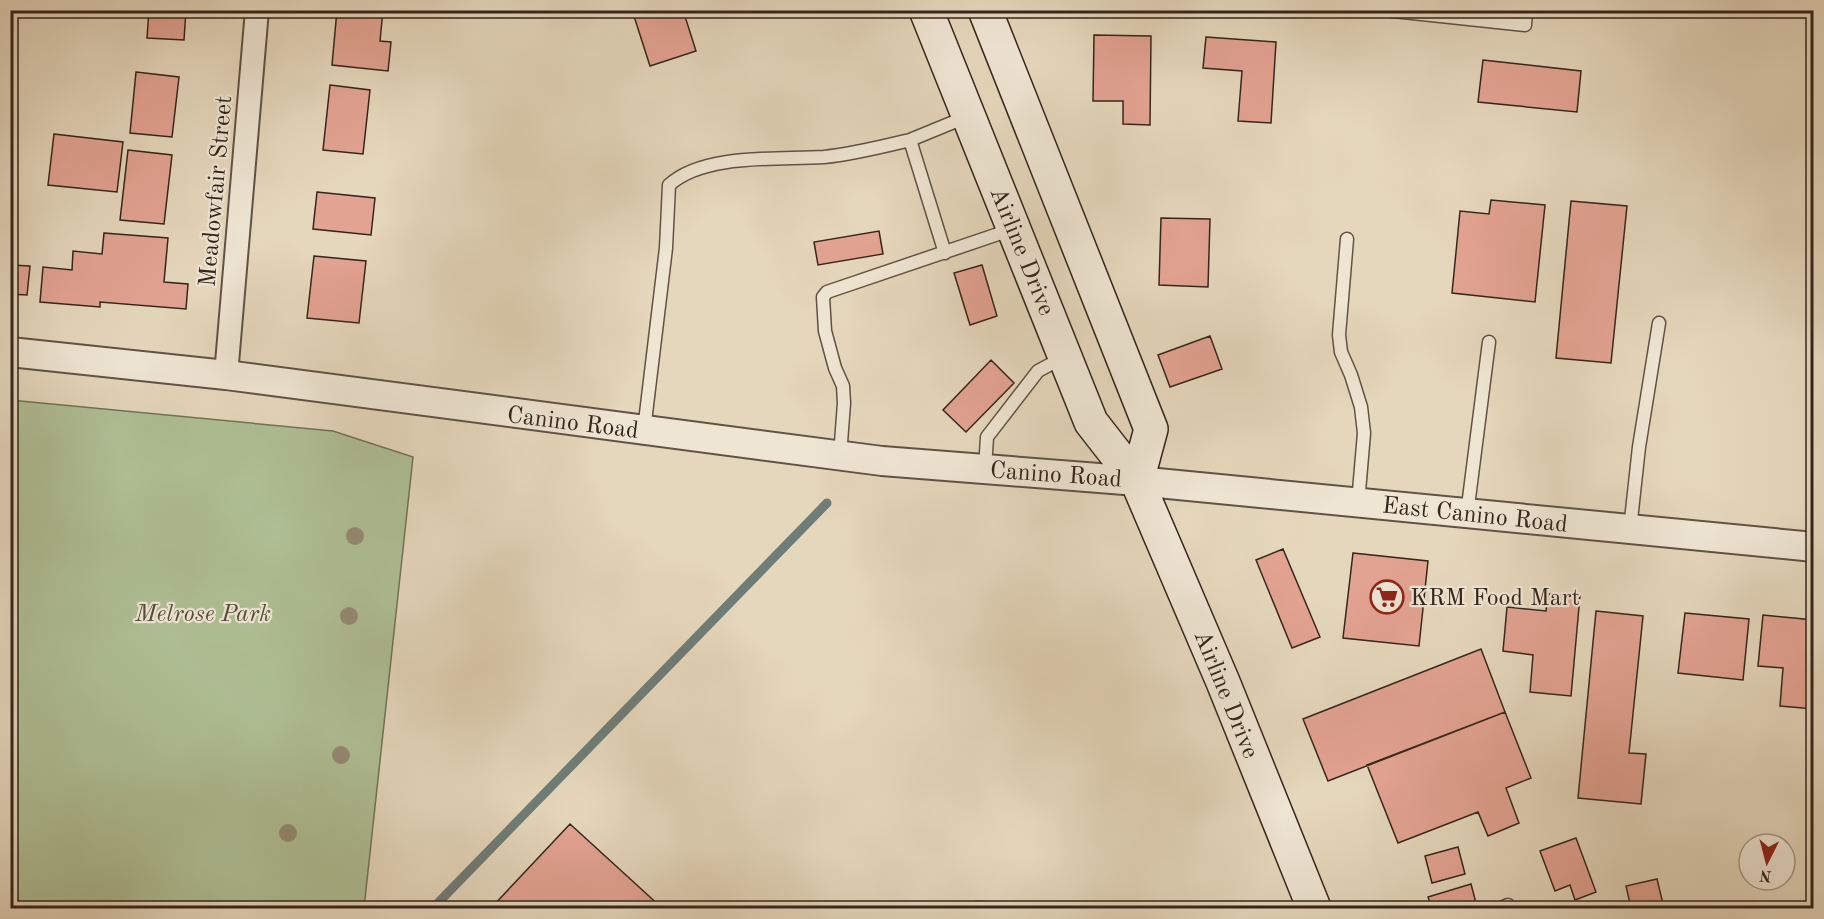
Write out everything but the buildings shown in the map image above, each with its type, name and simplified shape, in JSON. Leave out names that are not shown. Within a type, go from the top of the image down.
[{"type":"main road","name":"Airline Drive","points":[[926,10],[1091,422],[1137,481],[1223,682],[1314,909]]},
{"type":"main road","points":[[985,10],[1151,429],[1137,481]]},
{"type":"street","name":"Meadowfair Street","points":[[226,375],[257,10]]},
{"type":"street","name":"Canino Road","points":[[10,352],[226,375],[882,461],[1137,481]]},
{"type":"street","name":"East Canino Road","points":[[1137,481],[1814,547]]},
{"type":"lane","points":[[1384,10],[1433,13],[1525,25],[1526,10]]},
{"type":"lane","points":[[644,431],[666,248],[666,206],[669,185],[689,170],[709,165],[758,159],[825,157],[868,151],[910,140],[969,116]]},
{"type":"lane","points":[[910,140],[945,253]]},
{"type":"lane","points":[[840,456],[843,386],[835,368],[825,331],[823,297],[827,292],[1014,228]]},
{"type":"lane","points":[[1347,239],[1339,335],[1341,352],[1361,407],[1364,434],[1358,503]]},
{"type":"lane","points":[[1630,529],[1639,447],[1659,323]]},
{"type":"lane","points":[[1467,514],[1489,342]]},
{"type":"lane","points":[[985,469],[987,437],[1038,371],[1065,357]]},
{"type":"lane","points":[[976,909],[983,909]]},
{"type":"green space","name":"Melrose Park","points":[[10,400],[333,431],[413,457],[364,908],[11,908]]},
{"type":"waterway","points":[[433,908],[827,503]]},
{"type":"place","name":"KRM Food Mart","points":[[1387,597]]}]
